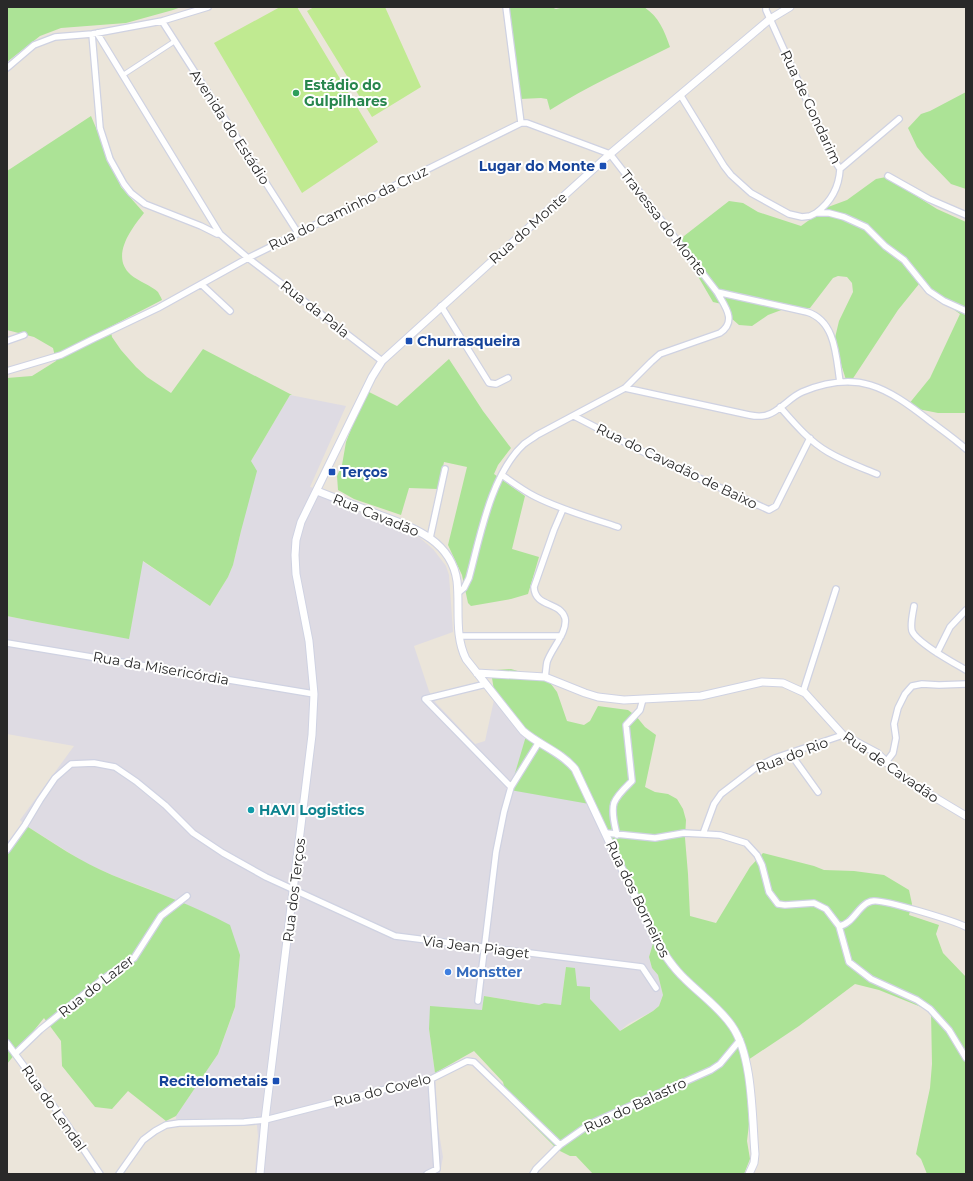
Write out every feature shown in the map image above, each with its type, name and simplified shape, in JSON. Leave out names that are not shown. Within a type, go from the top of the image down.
[{"type":"street","points":[[506,7],[521,123],[527,123],[610,154]]},
{"type":"street","name":"Rua de Gondarim","points":[[766,7],[766,10],[818,125],[840,169],[840,179],[833,196],[825,206],[816,213]]},
{"type":"street","name":"Rua do Monte","points":[[317,491],[372,377],[382,361],[610,154],[681,96],[770,19],[790,7]]},
{"type":"street","points":[[7,68],[34,44],[55,37],[95,34],[162,21],[204,8]]},
{"type":"street","name":"Avenida do Estádio","points":[[162,21],[298,233]]},
{"type":"street","points":[[95,34],[123,75],[220,234]]},
{"type":"street","points":[[95,34],[100,128],[110,159],[124,184],[136,198],[145,204],[220,234]]},
{"type":"street","points":[[123,75],[175,41]]},
{"type":"street","points":[[681,96],[724,166],[741,185],[750,192],[789,214],[810,216],[816,213],[829,213],[866,227],[885,246],[904,260],[929,291],[948,303],[966,311]]},
{"type":"street","points":[[840,169],[899,119]]},
{"type":"street","name":"Rua do Caminho da Cruz","points":[[7,371],[61,355],[158,308],[248,258],[521,123]]},
{"type":"street","name":"Travessa do Monte","points":[[458,593],[464,588],[469,578],[489,506],[502,475],[516,453],[524,444],[537,435],[625,388],[660,354],[720,333],[729,324],[728,312],[717,292],[610,154]]},
{"type":"street","points":[[888,176],[929,199],[966,215]]},
{"type":"street","name":"Rua da Pala","points":[[220,234],[248,258],[382,361]]},
{"type":"street","points":[[201,284],[230,311]]},
{"type":"street","points":[[717,292],[807,312],[817,317],[827,326],[831,334],[840,382]]},
{"type":"street","points":[[442,306],[489,383],[496,384],[508,378]]},
{"type":"street","points":[[7,341],[24,335]]},
{"type":"street","points":[[625,388],[749,415],[768,415],[801,392],[840,382],[870,384],[889,392],[925,417],[966,449]]},
{"type":"street","points":[[780,407],[810,438],[827,452],[877,474]]},
{"type":"street","name":"Rua do Cavadão de Baixo","points":[[574,416],[657,459],[769,510],[776,506],[810,438]]},
{"type":"street","points":[[430,538],[445,469]]},
{"type":"street","points":[[502,475],[533,495],[563,509],[618,527]]},
{"type":"street","name":"Rua Cavadão","points":[[317,491],[403,525],[430,538],[444,551],[456,576],[459,636],[462,651],[470,666],[523,731],[539,742]]},
{"type":"street","name":"Rua dos Terços","points":[[260,1174],[265,1120],[312,736],[314,694],[309,641],[296,574],[296,540],[301,522],[317,491]]},
{"type":"street","points":[[545,677],[548,661],[565,625],[564,618],[557,609],[535,596],[534,587],[563,509]]},
{"type":"street","points":[[803,692],[836,589]]},
{"type":"street","points":[[914,606],[912,631],[932,650],[966,670]]},
{"type":"street","points":[[937,653],[950,627],[966,610]]},
{"type":"street","points":[[459,636],[561,636]]},
{"type":"street","name":"Rua da Misericórdia","points":[[7,643],[314,694]]},
{"type":"street","name":"Rua de Cavadão","points":[[477,673],[545,677],[598,697],[624,700],[701,696],[762,682],[783,683],[803,692],[812,699],[843,735],[877,753],[904,779],[966,816]]},
{"type":"street","points":[[486,684],[425,699],[511,786]]},
{"type":"street","points":[[886,762],[893,753],[896,738],[894,724],[898,708],[905,694],[912,686],[922,684],[966,684]]},
{"type":"street","points":[[617,835],[614,803],[632,781],[626,725],[640,710],[643,699]]},
{"type":"street","name":"Rua do Rio","points":[[703,834],[714,804],[721,794],[755,768],[775,758],[843,735]]},
{"type":"street","points":[[478,1001],[499,833],[511,786],[539,742]]},
{"type":"street","name":"Rua dos Borneiros","points":[[539,742],[563,756],[575,769],[661,950],[676,971],[727,1020],[740,1040],[745,1059],[755,1154],[754,1163],[749,1174]]},
{"type":"street","points":[[790,753],[818,792]]},
{"type":"street","name":"Via Jean Piaget","points":[[7,850],[55,778],[71,764],[94,763],[115,767],[165,805],[193,833],[222,853],[293,890],[395,936],[642,967],[656,988]]},
{"type":"street","points":[[606,834],[654,838],[684,833],[720,835],[746,843],[757,855],[762,866],[769,892],[778,904],[785,906],[814,903],[826,909],[839,926],[849,962],[871,979],[917,1000],[930,1009],[949,1030],[966,1058]]},
{"type":"street","name":"Rua do Lazer","points":[[15,1054],[40,1030],[103,979],[134,958],[161,916],[187,896]]},
{"type":"street","points":[[839,926],[845,926],[866,904],[873,901],[888,903],[959,923],[966,927]]},
{"type":"street","name":"Rua do Balastro","points":[[533,1174],[536,1169],[560,1145],[590,1124],[711,1070],[720,1064],[740,1040]]},
{"type":"street","name":"Rua do Lendal","points":[[7,1043],[66,1123],[100,1174]]},
{"type":"street","name":"Rua do Covelo","points":[[120,1174],[143,1140],[166,1125],[179,1123],[244,1122],[265,1120],[386,1088],[431,1079],[467,1061],[474,1062],[560,1145]]},
{"type":"street","points":[[427,1174],[437,1169],[431,1079]]},
{"type":"shaded area","points":[[290,395],[346,406],[310,487],[330,492],[327,499],[420,538],[433,549],[446,566],[449,575],[453,632],[414,646],[429,691],[436,703],[475,744],[485,741],[494,700],[526,736],[568,799],[595,805],[611,850],[656,933],[649,957],[652,968],[658,975],[663,995],[659,1006],[653,1011],[628,1024],[620,1031],[577,986],[566,967],[561,1005],[544,1003],[539,1005],[485,996],[482,1010],[471,1010],[429,1029],[435,1073],[438,1127],[443,1157],[439,1174],[255,1174],[258,1136],[256,1116],[252,1118],[176,1119],[176,1116],[218,1054],[235,1008],[240,955],[214,917],[84,862],[25,825],[20,820],[74,746],[7,734],[7,616],[129,638],[142,561],[210,606],[228,577],[233,565],[241,531],[251,461]]},
{"type":"green space","points":[[7,7],[181,7],[126,23],[61,28],[40,36],[7,62]]},
{"type":"green space","name":"Estádio do Gulpilhares","points":[[280,7],[297,7],[378,142],[302,193],[214,43]]},
{"type":"green space","name":"Estádio do Gulpilhares","points":[[314,7],[385,7],[421,87],[372,117],[307,11]]},
{"type":"green space","points":[[508,7],[551,7],[556,9],[565,7],[644,7],[654,15],[660,24],[670,47],[594,85],[550,110],[547,99],[520,99]]},
{"type":"green space","points":[[966,92],[966,189],[951,184],[925,157],[917,147],[908,128],[921,114],[930,111]]},
{"type":"green space","points":[[91,116],[121,187],[144,213],[125,243],[122,252],[122,260],[125,268],[131,275],[158,292],[162,300],[110,327],[112,337],[121,350],[147,377],[171,393],[203,349],[292,395],[290,395],[251,461],[257,471],[233,565],[228,577],[210,606],[143,561],[129,639],[7,616],[7,378],[32,376],[56,361],[53,348],[34,337],[7,330],[7,171]]},
{"type":"green space","points":[[886,177],[937,209],[966,222],[966,413],[938,413],[908,407],[908,405],[930,378],[960,314],[919,284],[898,310],[848,386],[834,342],[839,321],[853,292],[852,283],[847,277],[838,276],[833,278],[810,308],[784,309],[768,315],[752,326],[739,325],[731,318],[726,305],[713,302],[679,244],[684,236],[729,201],[743,203],[758,212],[801,226],[820,210],[847,200],[876,179]]},
{"type":"green space","points":[[449,359],[483,411],[511,448],[498,465],[494,474],[525,496],[512,549],[539,557],[528,594],[511,599],[471,606],[468,603],[462,575],[448,545],[467,467],[444,462],[438,489],[409,488],[401,515],[354,499],[338,490],[337,476],[342,465],[346,442],[362,401],[369,392],[397,406]]},
{"type":"green space","points":[[511,669],[548,680],[557,692],[567,721],[584,725],[590,721],[598,706],[628,710],[636,716],[645,727],[656,735],[645,787],[655,792],[668,794],[677,799],[683,809],[686,820],[685,838],[690,916],[716,923],[750,867],[763,853],[824,870],[854,871],[884,875],[909,890],[912,904],[909,915],[939,925],[936,934],[943,953],[966,977],[966,1174],[927,1174],[921,1159],[916,1154],[930,1088],[932,1064],[931,1011],[879,990],[855,984],[799,1026],[745,1062],[749,1124],[747,1141],[750,1159],[744,1174],[593,1174],[576,1156],[570,1156],[558,1150],[521,1113],[506,1094],[503,1082],[474,1051],[435,1073],[429,1029],[430,1006],[482,1010],[484,996],[539,1005],[544,1003],[561,1005],[566,967],[575,968],[577,986],[590,987],[590,999],[620,1031],[659,1006],[663,995],[658,975],[652,968],[649,957],[656,933],[611,850],[595,805],[510,790],[526,736],[494,690],[492,678],[496,670]]},
{"type":"green space","points":[[25,825],[67,852],[101,870],[187,905],[230,925],[240,955],[235,1007],[218,1054],[176,1116],[166,1121],[128,1091],[112,1109],[95,1107],[62,1066],[61,1041],[44,1018],[7,1064],[7,852]]},
{"type":"place","name":"Estádio do Gulpilhares","points":[[296,93]]},
{"type":"place","name":"Lugar do Monte","points":[[603,166]]},
{"type":"place","name":"Churrasqueira","points":[[409,341]]},
{"type":"place","name":"Terços","points":[[332,472]]},
{"type":"place","name":"HAVI Logistics","points":[[251,810]]},
{"type":"place","name":"Monstter","points":[[448,972]]},
{"type":"place","name":"Recitelometais","points":[[276,1081]]}]
